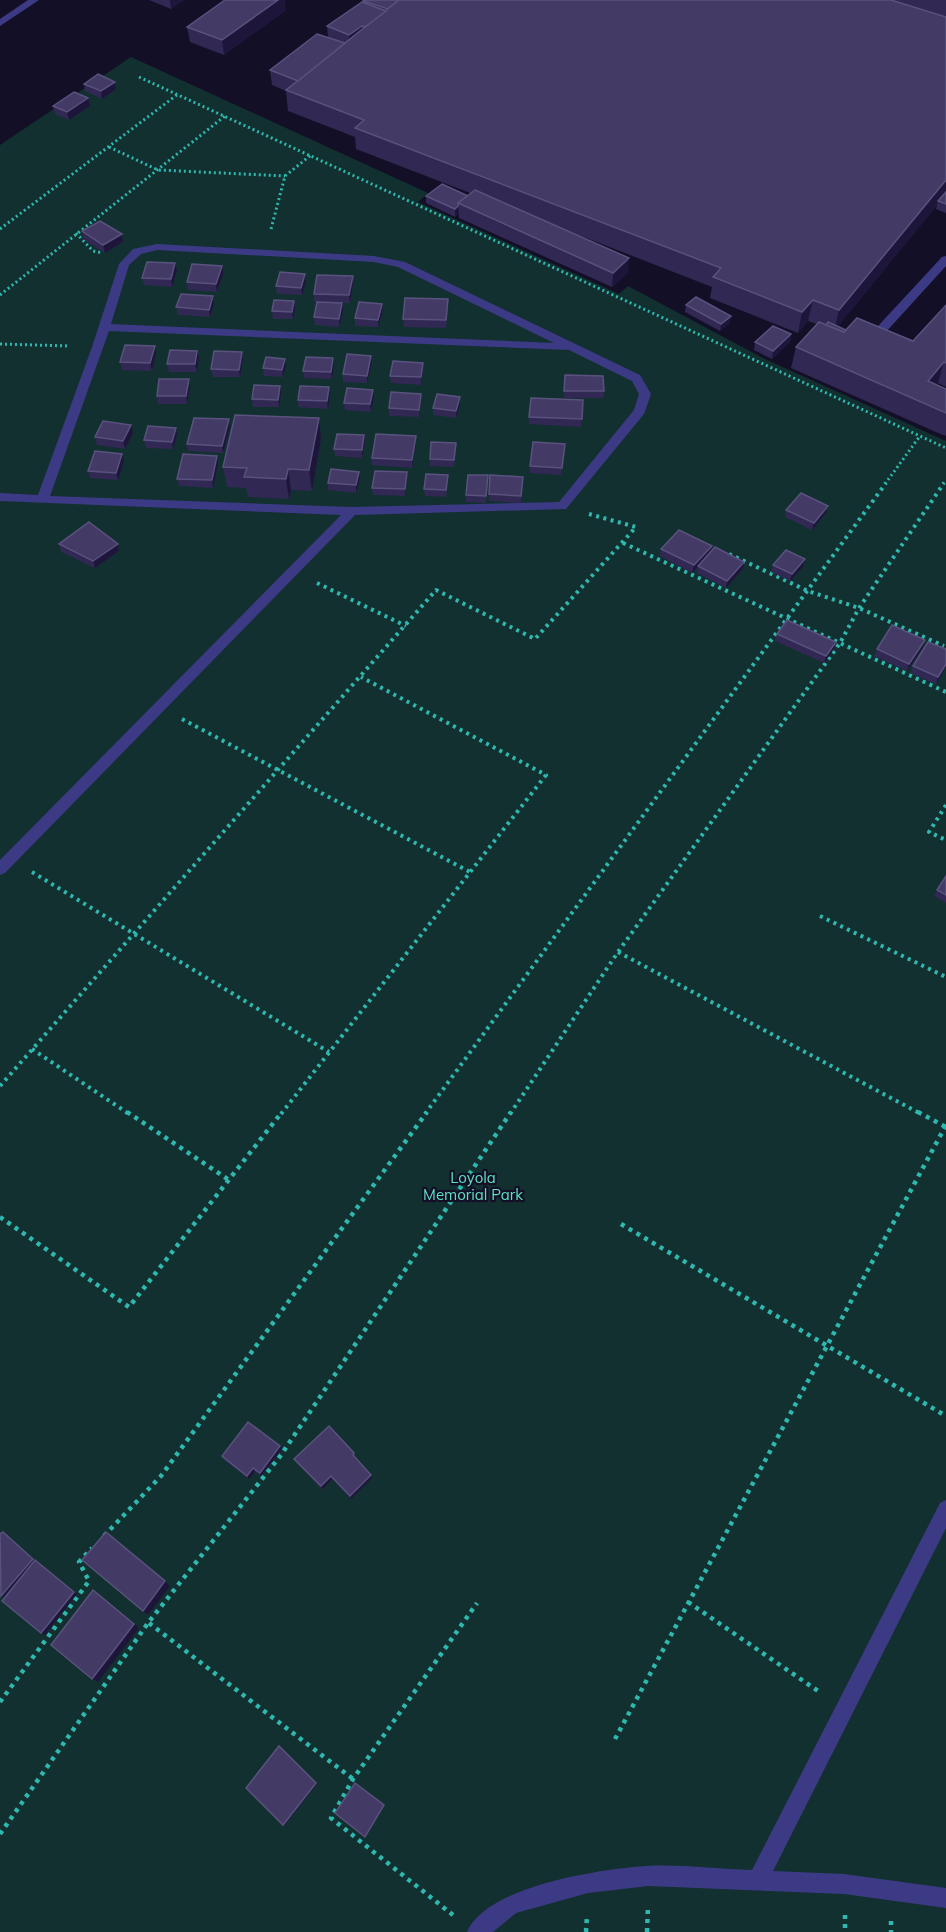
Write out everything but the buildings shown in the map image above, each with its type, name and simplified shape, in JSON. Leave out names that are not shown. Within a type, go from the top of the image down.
[{"type":"street","points":[[3,17],[34,0]]},
{"type":"street","points":[[0,497],[42,500],[352,512],[562,506],[640,411],[645,394],[636,378],[401,264],[374,259],[157,247],[136,251],[124,264],[98,347],[42,500]]},
{"type":"street","points":[[871,341],[946,259]]},
{"type":"street","points":[[104,327],[572,347]]},
{"type":"street","points":[[5,864],[352,512]]},
{"type":"street","points":[[758,1880],[946,1509]]},
{"type":"street","points":[[477,1932],[511,1904],[588,1883],[648,1876],[844,1884],[946,1898]]},
{"type":"path","points":[[139,76],[946,448]]},
{"type":"path","points":[[0,229],[178,94]]},
{"type":"path","points":[[0,296],[2,291],[225,116]]},
{"type":"path","points":[[109,147],[158,170],[285,176]]},
{"type":"path","points":[[264,253],[285,176],[311,154]]},
{"type":"path","points":[[0,344],[98,347]]},
{"type":"path","points":[[0,1702],[89,1581],[79,1562],[161,1476],[920,436]]},
{"type":"path","points":[[0,1834],[148,1623],[281,1455],[618,952],[840,643],[859,608],[946,480]]},
{"type":"path","points":[[0,1086],[436,590],[535,639],[636,527],[562,506]]},
{"type":"path","points":[[623,543],[946,692]]},
{"type":"path","points":[[729,554],[808,591],[859,608],[944,646]]},
{"type":"path","points":[[294,571],[406,626]]},
{"type":"path","points":[[0,1217],[129,1307],[546,775],[361,677]]},
{"type":"path","points":[[160,707],[470,872]]},
{"type":"path","points":[[946,805],[929,832],[946,840]]},
{"type":"path","points":[[5,864],[134,934],[328,1052]]},
{"type":"path","points":[[820,916],[946,977]]},
{"type":"path","points":[[615,1739],[946,1127],[618,952]]},
{"type":"path","points":[[32,1049],[229,1180]]},
{"type":"path","points":[[621,1224],[946,1416]]},
{"type":"path","points":[[688,1602],[845,1709]]},
{"type":"path","points":[[457,1918],[330,1818],[353,1779],[477,1604]]},
{"type":"path","points":[[148,1623],[353,1779]]},
{"type":"green space","name":"Loyola Memorial Park","points":[[131,57],[428,193],[418,202],[619,294],[628,286],[765,359],[946,441],[946,1932],[0,1932],[0,145]]}]
